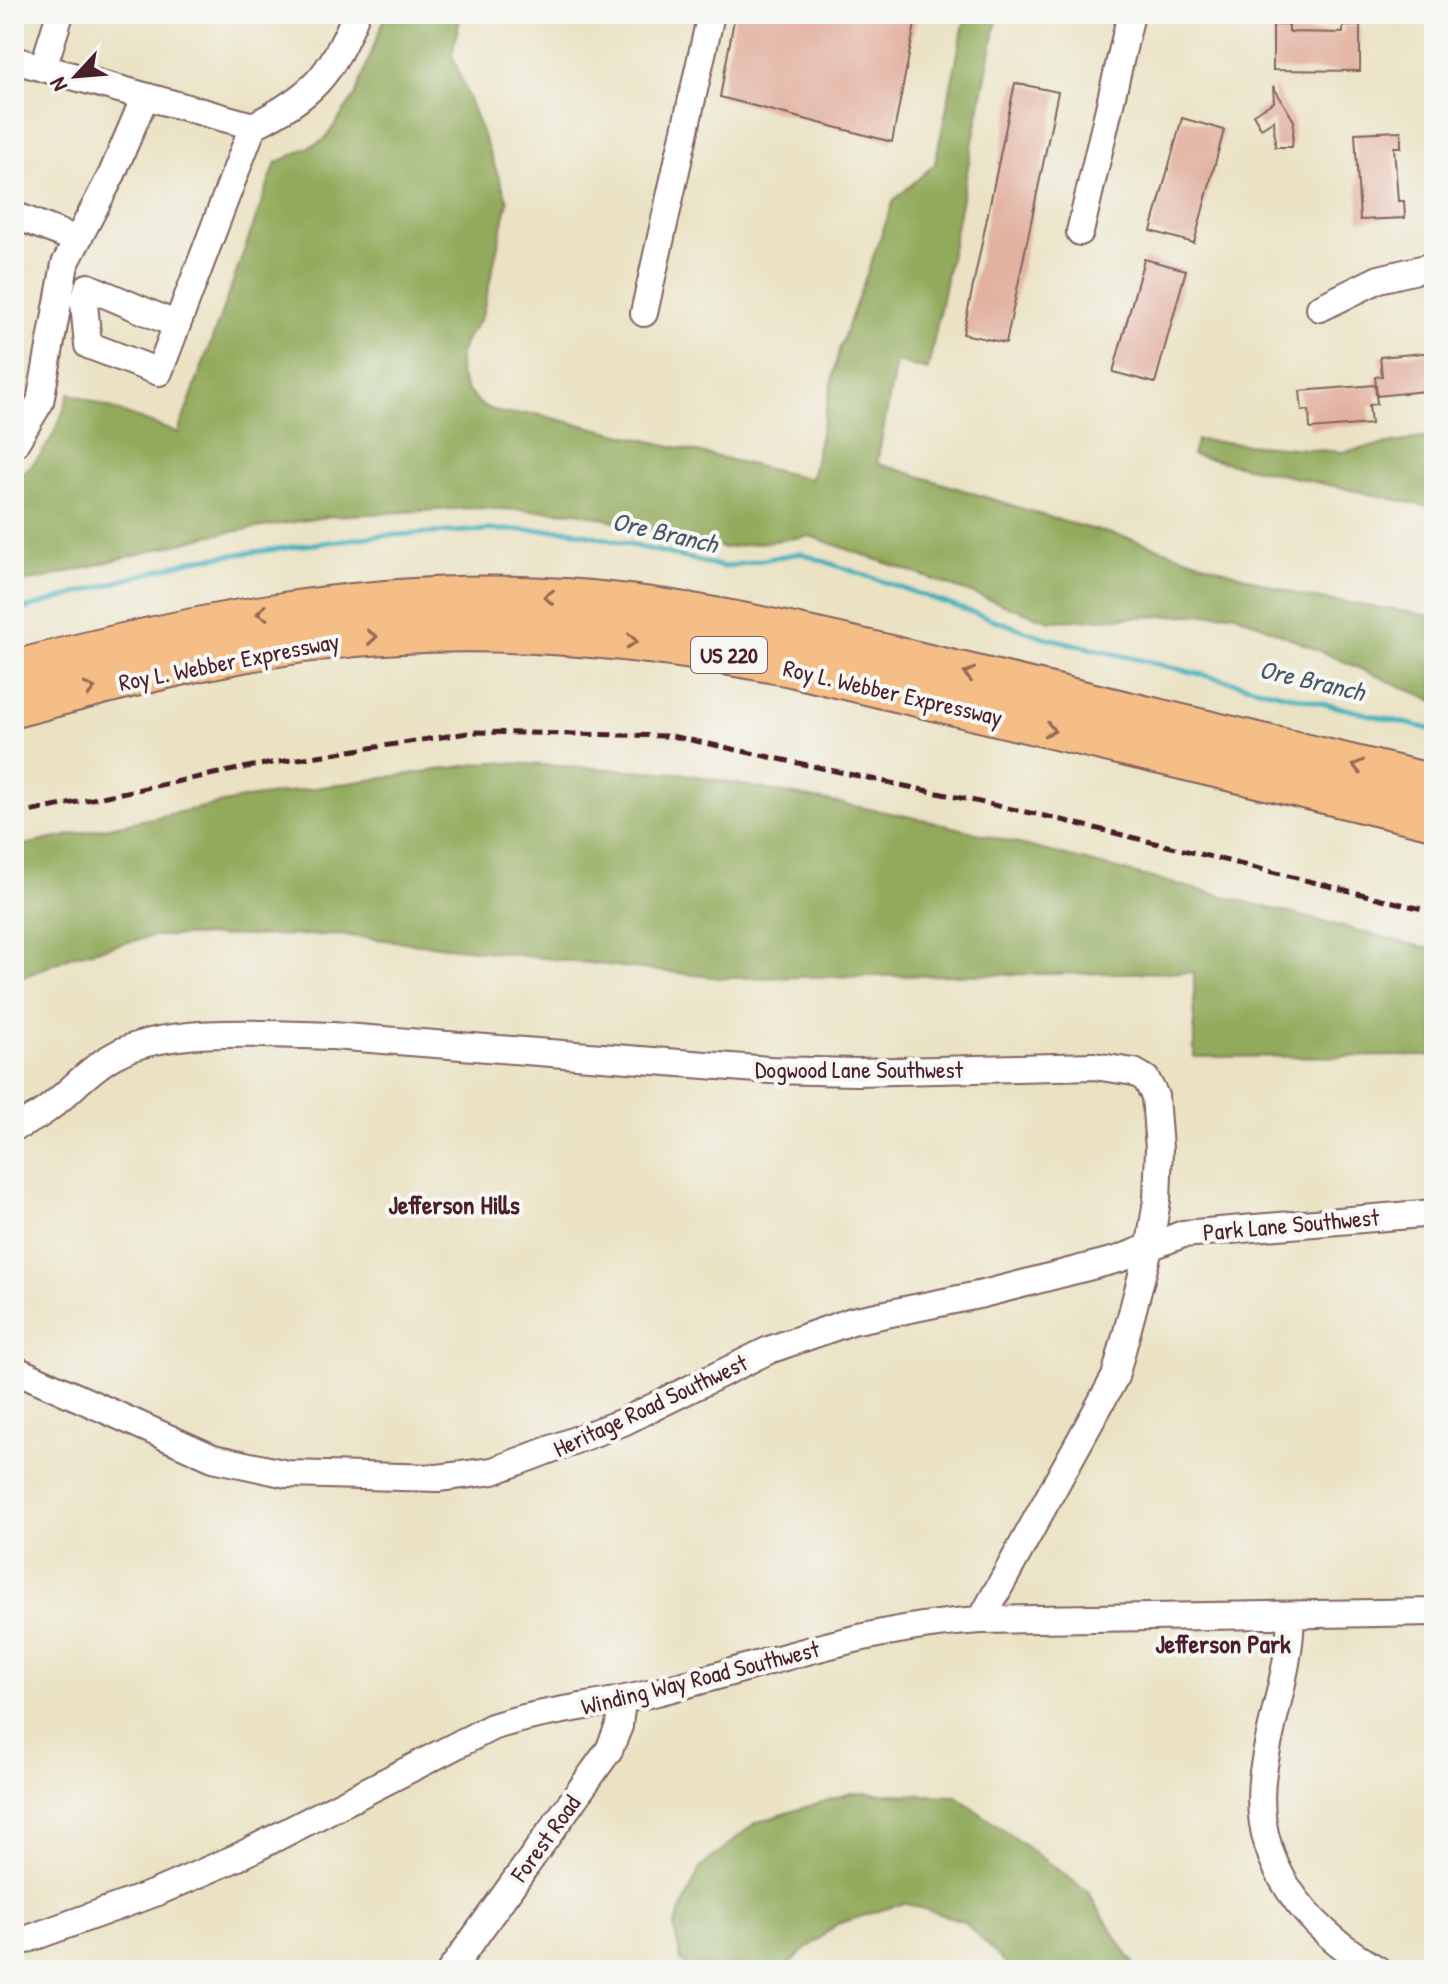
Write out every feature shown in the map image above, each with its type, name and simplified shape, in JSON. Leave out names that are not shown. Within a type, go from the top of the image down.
[{"type":"highway","name":"Roy L. Webber Expressway","points":[[14,670],[171,630],[303,607],[449,596],[608,600],[745,620],[1434,784]]},
{"type":"highway","name":"Roy L. Webber Expressway","points":[[14,708],[180,667],[330,640],[487,632],[562,634],[715,652],[791,667],[1434,820]]},
{"type":"street","points":[[43,68],[60,14]]},
{"type":"street","points":[[175,324],[253,126],[303,98],[316,85],[344,44],[356,14]]},
{"type":"street","points":[[644,313],[711,14]]},
{"type":"street","points":[[1080,232],[1131,14]]},
{"type":"street","points":[[14,60],[144,99],[253,126]]},
{"type":"street","points":[[14,445],[40,402],[65,264],[75,239],[112,174],[144,99]]},
{"type":"street","points":[[14,215],[75,239]]},
{"type":"street","points":[[1320,308],[1379,279],[1434,266]]},
{"type":"street","name":"Dogwood Lane Southwest","points":[[14,1127],[44,1113],[116,1054],[162,1039],[274,1034],[332,1036],[770,1070],[1111,1067],[1134,1072],[1146,1079],[1155,1096],[1159,1149],[1150,1245],[1115,1377],[1105,1401],[981,1620]]},
{"type":"street","name":"Park Lane Southwest","points":[[1150,1245],[1183,1234],[1434,1213]]},
{"type":"street","name":"Heritage Road Southwest","points":[[14,1369],[213,1458],[245,1467],[287,1474],[463,1477],[493,1471],[623,1422],[810,1334],[852,1321],[999,1290],[1119,1259],[1150,1245]]},
{"type":"street","name":"Winding Way Road Southwest","points":[[14,1944],[155,1893],[238,1857],[492,1727],[520,1717],[622,1700],[874,1635],[937,1622],[1434,1612]]},
{"type":"street","points":[[1291,1615],[1286,1675],[1263,1771],[1260,1809],[1264,1832],[1285,1886],[1301,1910],[1325,1935],[1378,1970]]},
{"type":"street","name":"Forest Road","points":[[451,1970],[609,1750],[619,1726],[622,1700]]},
{"type":"green space","points":[[386,14],[461,14],[452,55],[508,201],[482,316],[460,354],[459,372],[466,389],[482,406],[505,414],[535,414],[811,479],[839,350],[894,200],[935,164],[966,14],[998,14],[928,370],[896,362],[877,463],[1065,522],[1135,540],[1302,596],[1434,616],[1434,701],[1233,613],[1050,621],[810,536],[724,548],[577,512],[472,508],[332,516],[212,535],[42,579],[14,583],[14,480],[34,462],[49,442],[61,419],[69,393],[178,433],[276,163],[324,140],[355,96]]},
{"type":"green space","points":[[1434,436],[1434,508],[1192,455],[1197,440],[1342,452]]},
{"type":"green space","points":[[491,762],[680,773],[922,819],[1434,950],[1434,1056],[1194,1057],[1194,972],[721,978],[341,935],[153,936],[72,956],[14,981],[14,847],[247,798]]},
{"type":"green space","points":[[851,1793],[956,1796],[1087,1891],[1137,1970],[1013,1970],[963,1921],[904,1903],[837,1924],[781,1970],[691,1970],[681,1961],[674,1927],[700,1868],[755,1823]]},
{"type":"building","points":[[735,14],[917,14],[892,142],[720,97]]},
{"type":"building","points":[[1273,25],[1289,25],[1289,32],[1343,33],[1343,26],[1360,26],[1360,71],[1273,70]]},
{"type":"building","points":[[1015,83],[1058,92],[1006,343],[963,334]]},
{"type":"building","points":[[1273,86],[1294,121],[1292,147],[1275,147],[1274,120],[1261,128],[1253,114],[1274,102]]},
{"type":"building","points":[[1182,118],[1224,130],[1194,243],[1151,231]]},
{"type":"building","points":[[1401,131],[1401,147],[1394,147],[1398,201],[1404,201],[1405,218],[1360,220],[1355,133]]},
{"type":"building","points":[[1144,259],[1186,270],[1155,383],[1113,372]]},
{"type":"building","points":[[1434,352],[1434,390],[1377,396],[1375,377],[1382,376],[1380,357]]},
{"type":"building","points":[[1375,385],[1377,404],[1369,405],[1371,424],[1310,429],[1309,410],[1302,411],[1300,391]]},
{"type":"waterway","name":"Ore Branch","points":[[14,612],[193,560],[376,536],[487,530],[569,530],[724,567],[800,553],[1044,637],[1434,730]]},
{"type":"railway","points":[[14,815],[253,766],[474,732],[672,736],[1054,818],[1434,912]]},
{"type":"district","name":"Jefferson Hills","points":[[454,1204]]},
{"type":"district","name":"Jefferson Park","points":[[1223,1643]]}]
